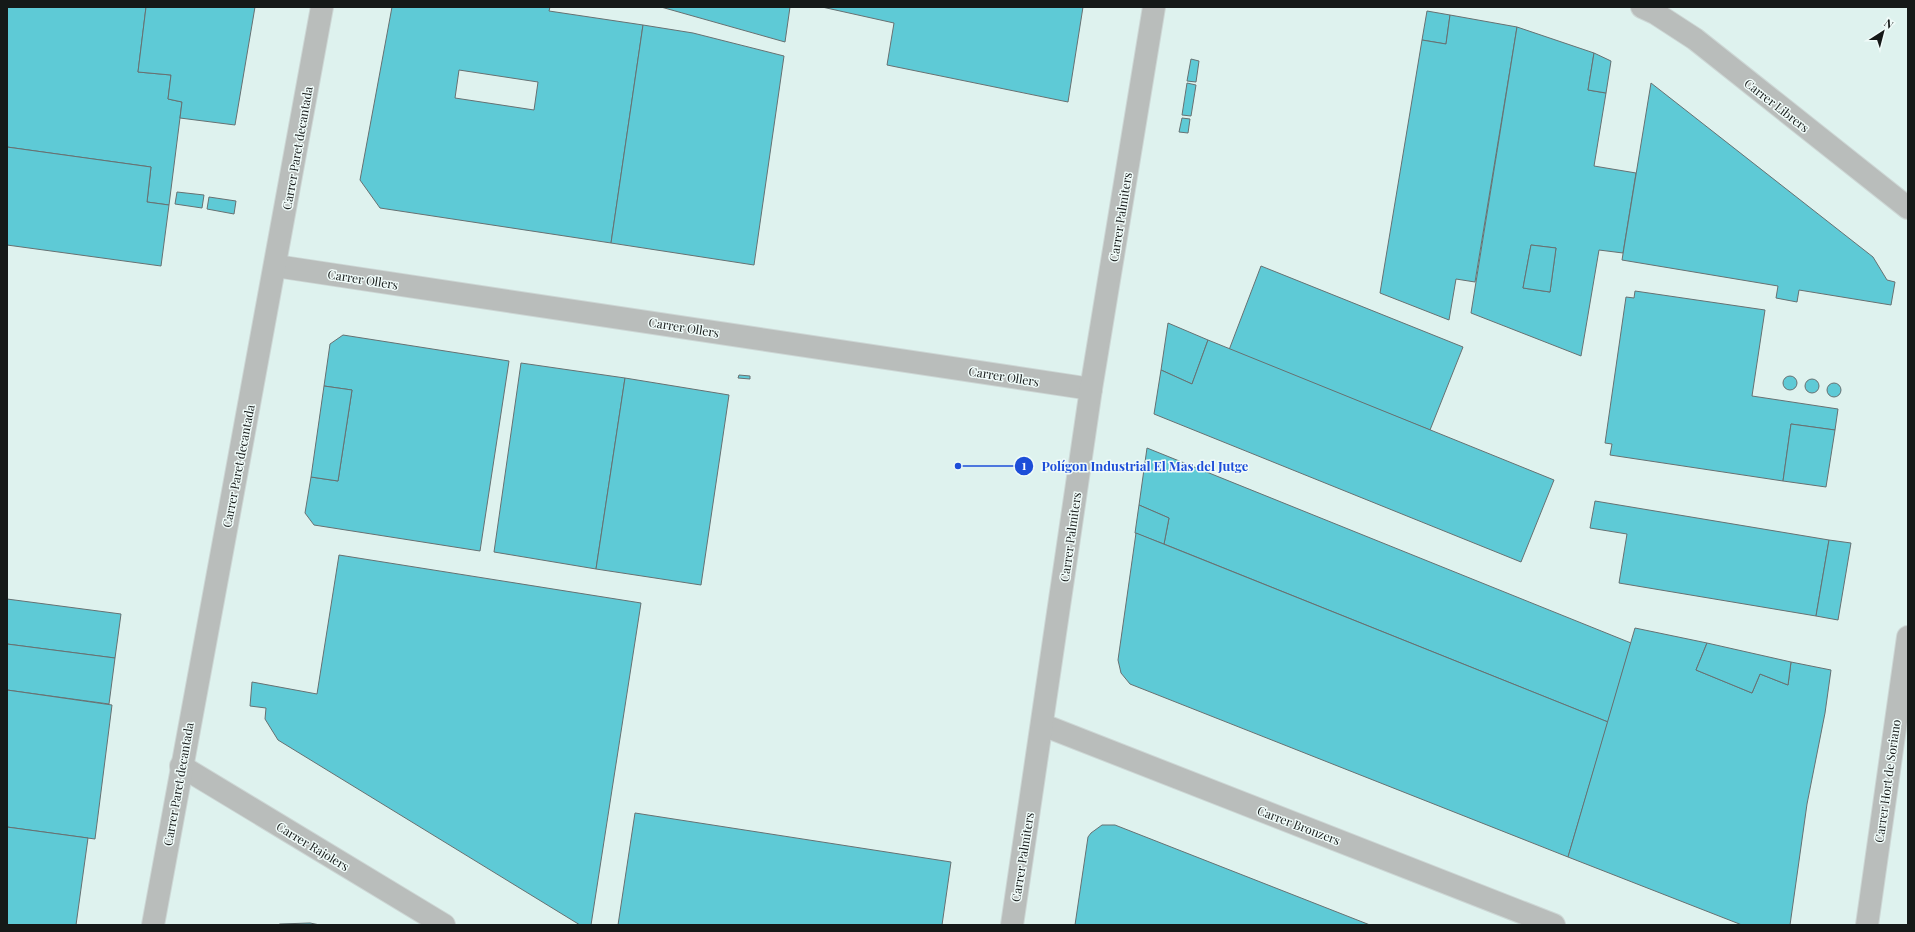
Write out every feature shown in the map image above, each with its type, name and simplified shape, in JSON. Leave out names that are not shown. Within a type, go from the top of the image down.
[{"type":"street","name":"Carrer Paret decantada","points":[[153,925],[276,266],[322,7]]},
{"type":"street","name":"Carrer Palmiters","points":[[1012,925],[1092,389],[1154,7]]},
{"type":"street","name":"Carrer Librers","points":[[1642,7],[1655,13],[1694,39],[1908,208]]},
{"type":"street","name":"Carrer Ollers","points":[[276,266],[1092,389]]},
{"type":"street","name":"Carrer Hort de Soriano","points":[[1867,925],[1908,637]]},
{"type":"street","name":"Carrer Bronzers","points":[[1043,724],[1554,925]]},
{"type":"street","name":"Carrer Rajolers","points":[[182,766],[444,925]]},
{"type":"shaded area","points":[[7,7],[1908,7],[1908,925],[7,925]]},
{"type":"building","points":[[7,7],[146,7],[138,72],[171,75],[168,99],[182,102],[169,205],[147,202],[151,167],[7,147]]},
{"type":"building","points":[[146,7],[255,7],[235,125],[180,118],[182,102],[168,99],[171,75],[138,72]]},
{"type":"building","points":[[392,7],[550,7],[549,11],[643,25],[611,243],[380,208],[360,180]],"holes":[[[459,70],[538,82],[534,110],[455,98]]]},
{"type":"building","points":[[661,7],[790,7],[785,42]]},
{"type":"building","points":[[822,7],[1083,7],[1068,102],[887,65],[894,23]]},
{"type":"building","points":[[1427,11],[1450,15],[1446,44],[1422,40]]},
{"type":"building","points":[[1450,15],[1517,27],[1475,282],[1456,279],[1449,320],[1380,293],[1422,40],[1446,44]]},
{"type":"building","points":[[643,25],[693,33],[784,56],[754,265],[611,243]]},
{"type":"building","points":[[1517,27],[1594,53],[1588,90],[1606,93],[1594,166],[1636,173],[1623,253],[1599,250],[1581,356],[1471,313]],"holes":[[[1531,245],[1556,248],[1550,292],[1523,288]]]},
{"type":"building","points":[[1594,53],[1611,61],[1606,93],[1588,90]]},
{"type":"building","points":[[1191,59],[1199,61],[1196,82],[1187,81]]},
{"type":"building","points":[[1187,83],[1196,85],[1191,116],[1182,115]]},
{"type":"building","points":[[1651,83],[1873,257],[1887,280],[1895,282],[1891,305],[1799,290],[1797,302],[1776,298],[1778,286],[1622,260]]},
{"type":"building","points":[[1182,118],[1190,119],[1188,133],[1179,132]]},
{"type":"building","points":[[7,147],[151,167],[147,202],[169,205],[161,266],[7,245]]},
{"type":"building","points":[[177,192],[204,195],[202,208],[175,204]]},
{"type":"building","points":[[209,197],[236,201],[234,214],[207,209]]},
{"type":"building","points":[[1531,245],[1556,248],[1550,292],[1523,288]]},
{"type":"building","points":[[1261,266],[1463,347],[1430,430],[1229,350]]},
{"type":"building","points":[[1635,291],[1765,310],[1752,396],[1838,409],[1835,430],[1791,424],[1783,481],[1610,455],[1612,444],[1605,443],[1626,297],[1634,298]]},
{"type":"building","points":[[1168,323],[1208,340],[1192,384],[1161,370]]},
{"type":"building","points":[[343,335],[509,361],[480,551],[314,525],[305,513],[311,477],[338,481],[352,390],[324,386],[330,344]]},
{"type":"building","points":[[1208,340],[1554,480],[1521,562],[1154,414],[1161,370],[1192,384]]},
{"type":"building","points":[[521,363],[625,378],[596,569],[494,552]]},
{"type":"building","points":[[739,375],[750,376],[750,379],[738,378]]},
{"type":"building","points":[[1790,376],[1795,378],[1797,383],[1795,388],[1790,390],[1785,388],[1783,383],[1785,378]]},
{"type":"building","points":[[625,378],[729,395],[701,585],[596,569]]},
{"type":"building","points":[[1812,379],[1817,381],[1819,386],[1817,391],[1812,393],[1807,391],[1805,386],[1807,381]]},
{"type":"building","points":[[1834,383],[1839,385],[1841,390],[1839,395],[1834,397],[1829,395],[1827,390],[1829,385]]},
{"type":"building","points":[[324,386],[352,390],[338,481],[311,477]]},
{"type":"building","points":[[1791,424],[1835,430],[1826,487],[1783,481]]},
{"type":"building","points":[[1147,448],[1631,643],[1608,722],[1164,544],[1169,518],[1139,505]]},
{"type":"building","points":[[1595,501],[1829,540],[1816,616],[1619,583],[1627,534],[1590,528]]},
{"type":"building","points":[[1139,505],[1169,518],[1164,544],[1135,533]]},
{"type":"building","points":[[1136,533],[1608,722],[1568,857],[1130,684],[1121,673],[1118,660]]},
{"type":"building","points":[[1829,540],[1851,543],[1838,620],[1816,616]]},
{"type":"building","points":[[339,555],[641,603],[591,925],[580,925],[278,740],[265,719],[266,708],[250,706],[252,682],[317,694]]},
{"type":"building","points":[[7,599],[121,614],[115,658],[7,644]]},
{"type":"building","points":[[1635,628],[1707,643],[1696,670],[1752,693],[1760,674],[1788,685],[1791,662],[1831,670],[1825,713],[1807,804],[1790,925],[1742,925],[1568,857]]},
{"type":"building","points":[[1707,643],[1791,662],[1788,685],[1760,674],[1752,693],[1696,670]]},
{"type":"building","points":[[7,644],[115,658],[109,704],[7,690]]},
{"type":"building","points":[[7,690],[112,705],[95,839],[7,827]]},
{"type":"building","points":[[635,813],[951,862],[942,925],[618,925]]},
{"type":"building","points":[[1102,825],[1115,825],[1370,925],[1075,925],[1088,837]]},
{"type":"building","points":[[7,827],[88,838],[76,925],[7,925]]},
{"type":"building","points":[[310,923],[320,925],[277,925],[280,924]]},
{"type":"place","name":"Polígon Industrial El Mas del Jutge","points":[[958,466]]}]
